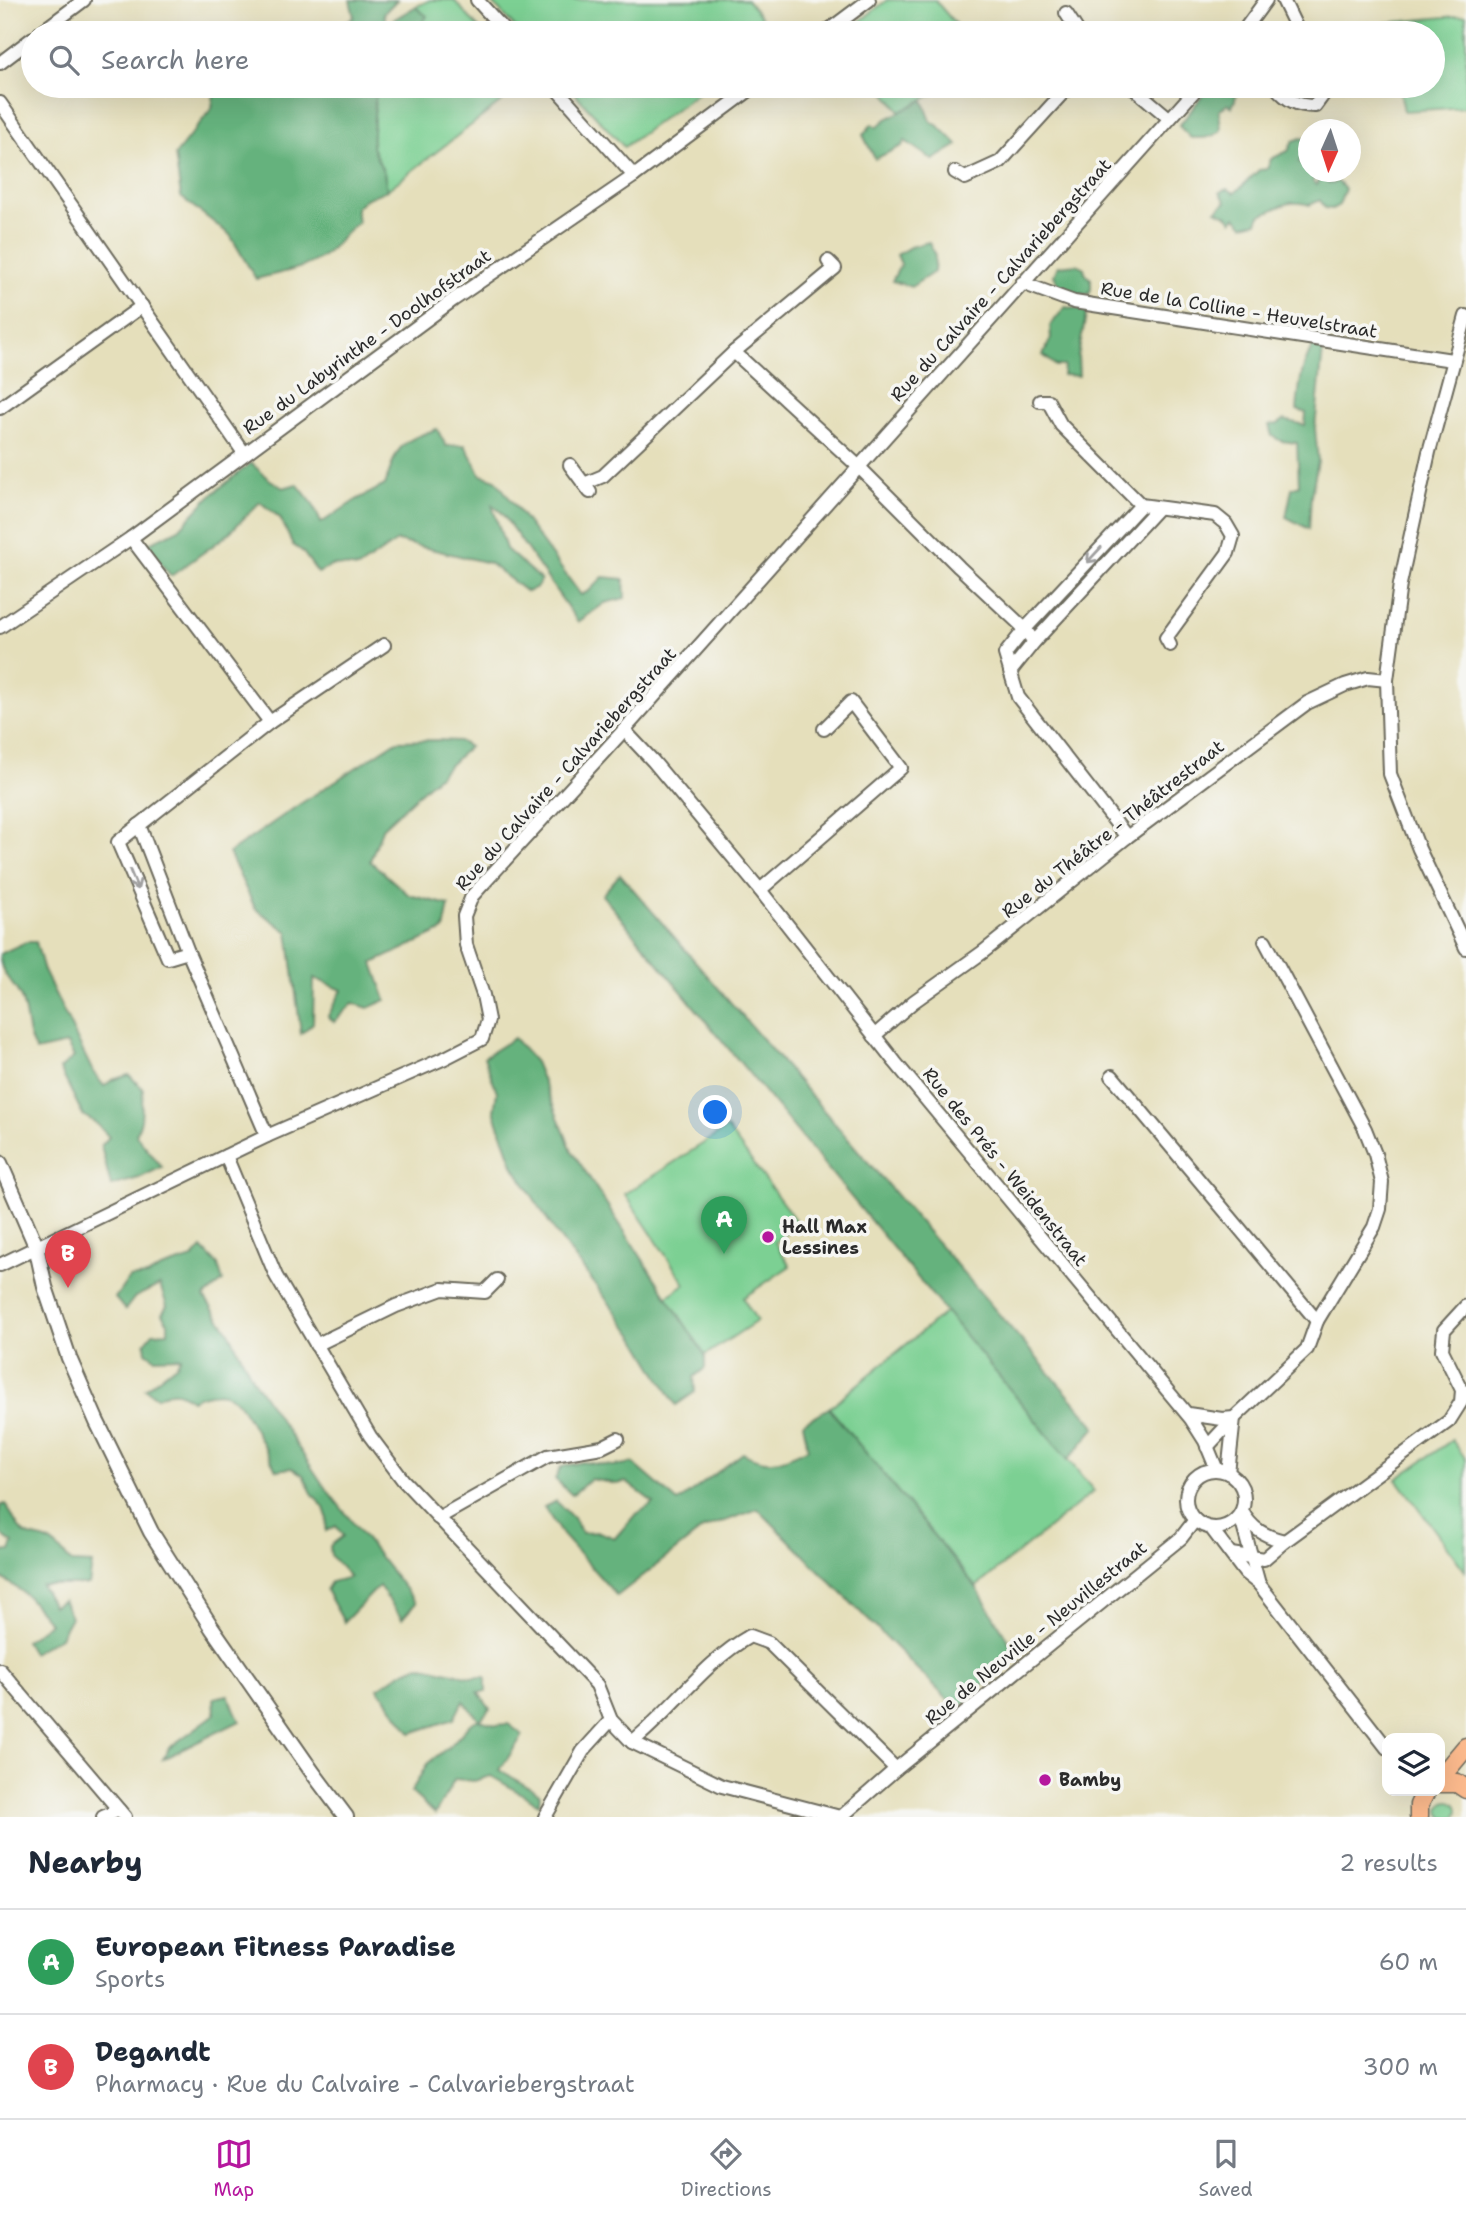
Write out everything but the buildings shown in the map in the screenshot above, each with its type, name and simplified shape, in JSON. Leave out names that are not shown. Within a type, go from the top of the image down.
[{"type":"main road","points":[[1445,1774],[1466,1747]]},
{"type":"main road","points":[[1445,1782],[1457,1783],[1466,1789]]},
{"type":"main road","points":[[1404,1817],[1421,1804]]},
{"type":"street","points":[[56,21],[84,0]]},
{"type":"street","points":[[477,0],[496,21]]},
{"type":"street","points":[[841,21],[869,0]]},
{"type":"street","points":[[1251,21],[1266,0]]},
{"type":"street","points":[[1283,0],[1293,21]]},
{"type":"street","points":[[1066,13],[1072,21]]},
{"type":"street","points":[[0,63],[21,47]]},
{"type":"street","points":[[565,98],[634,176]]},
{"type":"street","name":"Rue du Labyrinthe - Doolhofstraat","points":[[0,627],[131,538],[453,300],[634,176],[739,98]]},
{"type":"street","points":[[955,172],[965,178],[1000,162],[1058,98]]},
{"type":"street","points":[[1145,98],[1170,118]]},
{"type":"street","name":"Rue du Calvaire - Calvariebergstraat","points":[[0,1265],[267,1136],[445,1058],[482,1039],[488,1020],[483,995],[466,945],[464,916],[472,896],[624,730],[1188,98]]},
{"type":"street","points":[[1286,98],[1300,106],[1315,106],[1321,98]]},
{"type":"street","points":[[0,103],[244,453]]},
{"type":"street","points":[[570,465],[587,488],[734,352],[835,268],[828,261]]},
{"type":"street","name":"Rue de la Colline - Heuvelstraat","points":[[1022,283],[1074,302],[1452,360]]},
{"type":"street","points":[[0,408],[142,306]]},
{"type":"street","points":[[1466,316],[1452,360],[1400,584],[1387,680],[1390,774],[1415,841],[1466,948]]},
{"type":"street","points":[[734,352],[858,466],[1025,629],[1034,642]]},
{"type":"street","points":[[1040,401],[1048,401],[1060,425],[1141,505],[1215,515],[1226,524],[1233,536],[1228,552],[1166,638],[1170,645]]},
{"type":"street","points":[[1127,837],[1018,697],[1005,653],[1141,505]]},
{"type":"street","points":[[1010,672],[1034,642],[1157,509]]},
{"type":"street","points":[[131,538],[270,722]]},
{"type":"street","points":[[188,953],[168,958],[118,842],[270,722],[384,645]]},
{"type":"street","name":"Rue du Théâtre - Théâtrestraat","points":[[874,1036],[912,1002],[983,952],[1127,837],[1307,704],[1345,685],[1368,678],[1387,680]]},
{"type":"street","points":[[760,890],[901,768],[851,702],[824,729]]},
{"type":"street","name":"Rue des Prés - Weidenstraat","points":[[624,730],[760,890],[874,1036],[1188,1414],[1222,1471],[1234,1477],[1243,1489],[1244,1504],[1241,1513],[1250,1558],[1259,1584]]},
{"type":"street","points":[[139,825],[188,953],[267,1136]]},
{"type":"street","points":[[1207,1447],[1307,1349],[1317,1321],[1374,1227],[1383,1195],[1381,1177],[1365,1129],[1265,941]]},
{"type":"street","points":[[1112,1076],[1317,1321]]},
{"type":"street","points":[[226,1156],[276,1276],[370,1436],[403,1480],[597,1685],[611,1720],[632,1742],[722,1786],[841,1817]]},
{"type":"street","points":[[0,1163],[36,1247],[45,1287],[69,1357],[97,1422],[151,1532],[212,1629],[346,1817]]},
{"type":"street","points":[[316,1345],[396,1306],[442,1289],[485,1292],[497,1279]]},
{"type":"street","points":[[1449,1421],[1461,1402],[1462,1390],[1442,1350],[1444,1330],[1466,1306]]},
{"type":"street","points":[[1231,1554],[1264,1559],[1285,1541],[1466,1411]]},
{"type":"street","points":[[1188,1414],[1234,1418]]},
{"type":"street","points":[[1195,1520],[1186,1505],[1188,1488],[1200,1474],[1222,1471],[1234,1418]]},
{"type":"street","points":[[438,1518],[548,1456],[602,1447],[618,1439]]},
{"type":"street","points":[[1211,1528],[1230,1524],[1241,1513],[1257,1531],[1273,1539],[1285,1541]]},
{"type":"street","name":"Rue des Prés - Weidenstraat","points":[[1195,1520],[1211,1528],[1245,1573],[1259,1584],[1382,1742]]},
{"type":"street","name":"Rue de Neuville - Neuvillestraat","points":[[841,1817],[895,1769],[1181,1538],[1195,1520]]},
{"type":"street","points":[[632,1742],[651,1727],[728,1648],[750,1636],[769,1643],[895,1769]]},
{"type":"street","points":[[0,1670],[122,1813],[103,1817]]},
{"type":"street","points":[[545,1817],[583,1751],[611,1720]]},
{"type":"green space","points":[[350,0],[397,0],[384,13],[385,21],[348,21],[354,17]]},
{"type":"green space","points":[[430,0],[454,0],[472,21],[419,21],[415,7]]},
{"type":"green space","points":[[490,0],[747,0],[764,21],[509,21]]},
{"type":"green space","points":[[887,0],[935,0],[953,21],[860,21]]},
{"type":"green space","points":[[415,7],[427,16],[424,21],[391,21]]},
{"type":"green space","points":[[1466,15],[1466,107],[1404,111],[1401,98],[1445,98],[1445,21],[1405,21]]},
{"type":"green space","points":[[213,98],[375,98],[372,147],[384,173],[387,190],[365,199],[356,208],[358,222],[316,261],[256,279],[230,235],[181,197],[175,155],[212,108]]},
{"type":"green space","points":[[375,98],[506,98],[387,190],[384,173],[372,147]]},
{"type":"green space","points":[[579,98],[691,98],[624,147]]},
{"type":"green space","points":[[890,98],[926,98],[901,112]]},
{"type":"green space","points":[[1201,98],[1235,98],[1232,107],[1228,104],[1219,111],[1221,130],[1211,136],[1191,138],[1179,126]]},
{"type":"green space","points":[[923,100],[931,121],[958,145],[933,160],[905,141],[902,146],[875,159],[863,135],[872,124],[877,127],[886,119]]},
{"type":"green space","points":[[1298,139],[1298,182],[1313,182],[1316,185],[1319,182],[1338,182],[1345,189],[1339,205],[1332,209],[1325,208],[1320,200],[1310,205],[1290,203],[1260,215],[1257,222],[1244,225],[1236,217],[1232,221],[1216,210],[1226,202],[1220,192],[1227,189],[1235,193],[1259,170],[1267,169],[1271,159],[1288,151],[1293,141]]},
{"type":"green space","points":[[929,242],[935,256],[934,272],[911,287],[892,281],[901,264],[897,255],[910,247]]},
{"type":"green space","points":[[1077,264],[1084,268],[1091,279],[1089,294],[1062,293],[1054,275],[1058,266]]},
{"type":"green space","points":[[1065,307],[1087,310],[1078,356],[1079,376],[1063,375],[1064,366],[1056,366],[1043,355],[1051,339],[1050,326]]},
{"type":"green space","points":[[1313,346],[1323,350],[1315,428],[1318,461],[1311,496],[1309,529],[1286,517],[1292,488],[1299,485],[1297,443],[1281,441],[1272,436],[1269,425],[1284,420],[1305,425],[1306,413],[1297,410],[1303,369]]},
{"type":"green space","points":[[437,429],[446,446],[465,445],[481,475],[496,480],[581,595],[603,577],[624,579],[625,598],[605,603],[578,622],[501,512],[492,505],[506,549],[541,580],[537,587],[527,592],[489,563],[397,541],[358,568],[333,565],[318,573],[302,551],[293,545],[280,518],[260,502],[226,536],[171,576],[145,545],[179,529],[210,496],[251,463],[283,488],[297,484],[313,504],[321,523],[385,485],[401,448],[414,438]]},
{"type":"green space","points":[[397,741],[459,741],[469,747],[383,827],[370,861],[409,895],[449,905],[444,930],[373,963],[386,1000],[368,1008],[353,1003],[334,1022],[328,1016],[342,990],[314,978],[313,1023],[301,1034],[288,932],[255,908],[229,853]]},
{"type":"green space","points":[[620,874],[1096,1427],[1068,1460],[602,895]]},
{"type":"green space","points":[[26,942],[36,942],[44,971],[93,1072],[104,1086],[112,1080],[129,1075],[143,1089],[141,1121],[136,1135],[162,1167],[139,1178],[111,1186],[101,1146],[109,1137],[96,1123],[83,1115],[60,1069],[74,1057],[67,1044],[36,1051],[30,1038],[21,998],[2,968],[0,954]]},
{"type":"green space","points":[[514,1038],[535,1062],[572,1151],[705,1355],[705,1368],[694,1377],[695,1392],[676,1405],[635,1337],[556,1233],[514,1167],[494,1111],[497,1092],[484,1057]]},
{"type":"green space","points":[[727,1128],[798,1224],[775,1242],[790,1266],[743,1298],[757,1321],[705,1355],[666,1297],[685,1284],[625,1194]]},
{"type":"green space","points":[[202,1248],[218,1265],[223,1281],[204,1297],[229,1332],[252,1378],[324,1486],[416,1603],[402,1619],[379,1586],[344,1622],[326,1590],[331,1582],[350,1577],[331,1556],[330,1546],[343,1536],[336,1526],[326,1531],[327,1517],[324,1508],[303,1475],[292,1468],[277,1470],[250,1420],[233,1398],[217,1393],[191,1400],[175,1392],[157,1397],[145,1389],[177,1364],[181,1357],[155,1358],[146,1352],[145,1343],[153,1333],[168,1332],[168,1323],[162,1314],[167,1306],[160,1285],[135,1297],[125,1310],[115,1298],[129,1278],[147,1276],[161,1268],[193,1258]]},
{"type":"green space","points":[[947,1311],[1094,1491],[976,1587],[829,1408]]},
{"type":"green space","points":[[829,1408],[976,1587],[1017,1655],[957,1709],[758,1509],[703,1529],[617,1596],[562,1535],[544,1507],[556,1501],[573,1518],[582,1533],[599,1532],[615,1538],[635,1515],[654,1503],[626,1482],[617,1484],[591,1479],[572,1495],[555,1479],[561,1467],[582,1462],[613,1466],[633,1463],[678,1502],[743,1453],[752,1458],[776,1461],[808,1448],[803,1423]]},
{"type":"green space","points":[[1452,1440],[1466,1459],[1465,1571],[1397,1479]]},
{"type":"green space","points":[[5,1504],[24,1533],[50,1542],[72,1563],[92,1564],[89,1585],[41,1585],[53,1606],[63,1600],[71,1617],[60,1637],[32,1653],[25,1641],[50,1623],[25,1594],[4,1579],[0,1581],[0,1552],[10,1551],[13,1543],[0,1534],[0,1506]]},
{"type":"green space","points":[[419,1665],[471,1677],[486,1677],[486,1692],[478,1692],[490,1709],[480,1720],[496,1725],[508,1724],[523,1735],[500,1770],[540,1794],[539,1804],[491,1776],[474,1781],[455,1779],[435,1814],[411,1792],[427,1764],[452,1744],[470,1724],[479,1719],[463,1701],[454,1719],[411,1733],[378,1688]]},
{"type":"green space","points":[[228,1695],[240,1721],[163,1759],[169,1748],[215,1714],[214,1698]]},
{"type":"green space","points":[[1449,1801],[1457,1807],[1454,1817],[1444,1817],[1440,1810],[1443,1804]]},
{"type":"place","name":"Hall Max Lessines","points":[[768,1237]]},
{"type":"place","name":"European Fitness Paradise","points":[[724,1254]]},
{"type":"place","name":"Degandt","points":[[68,1288]]},
{"type":"place","name":"Bamby","points":[[1045,1780]]}]
